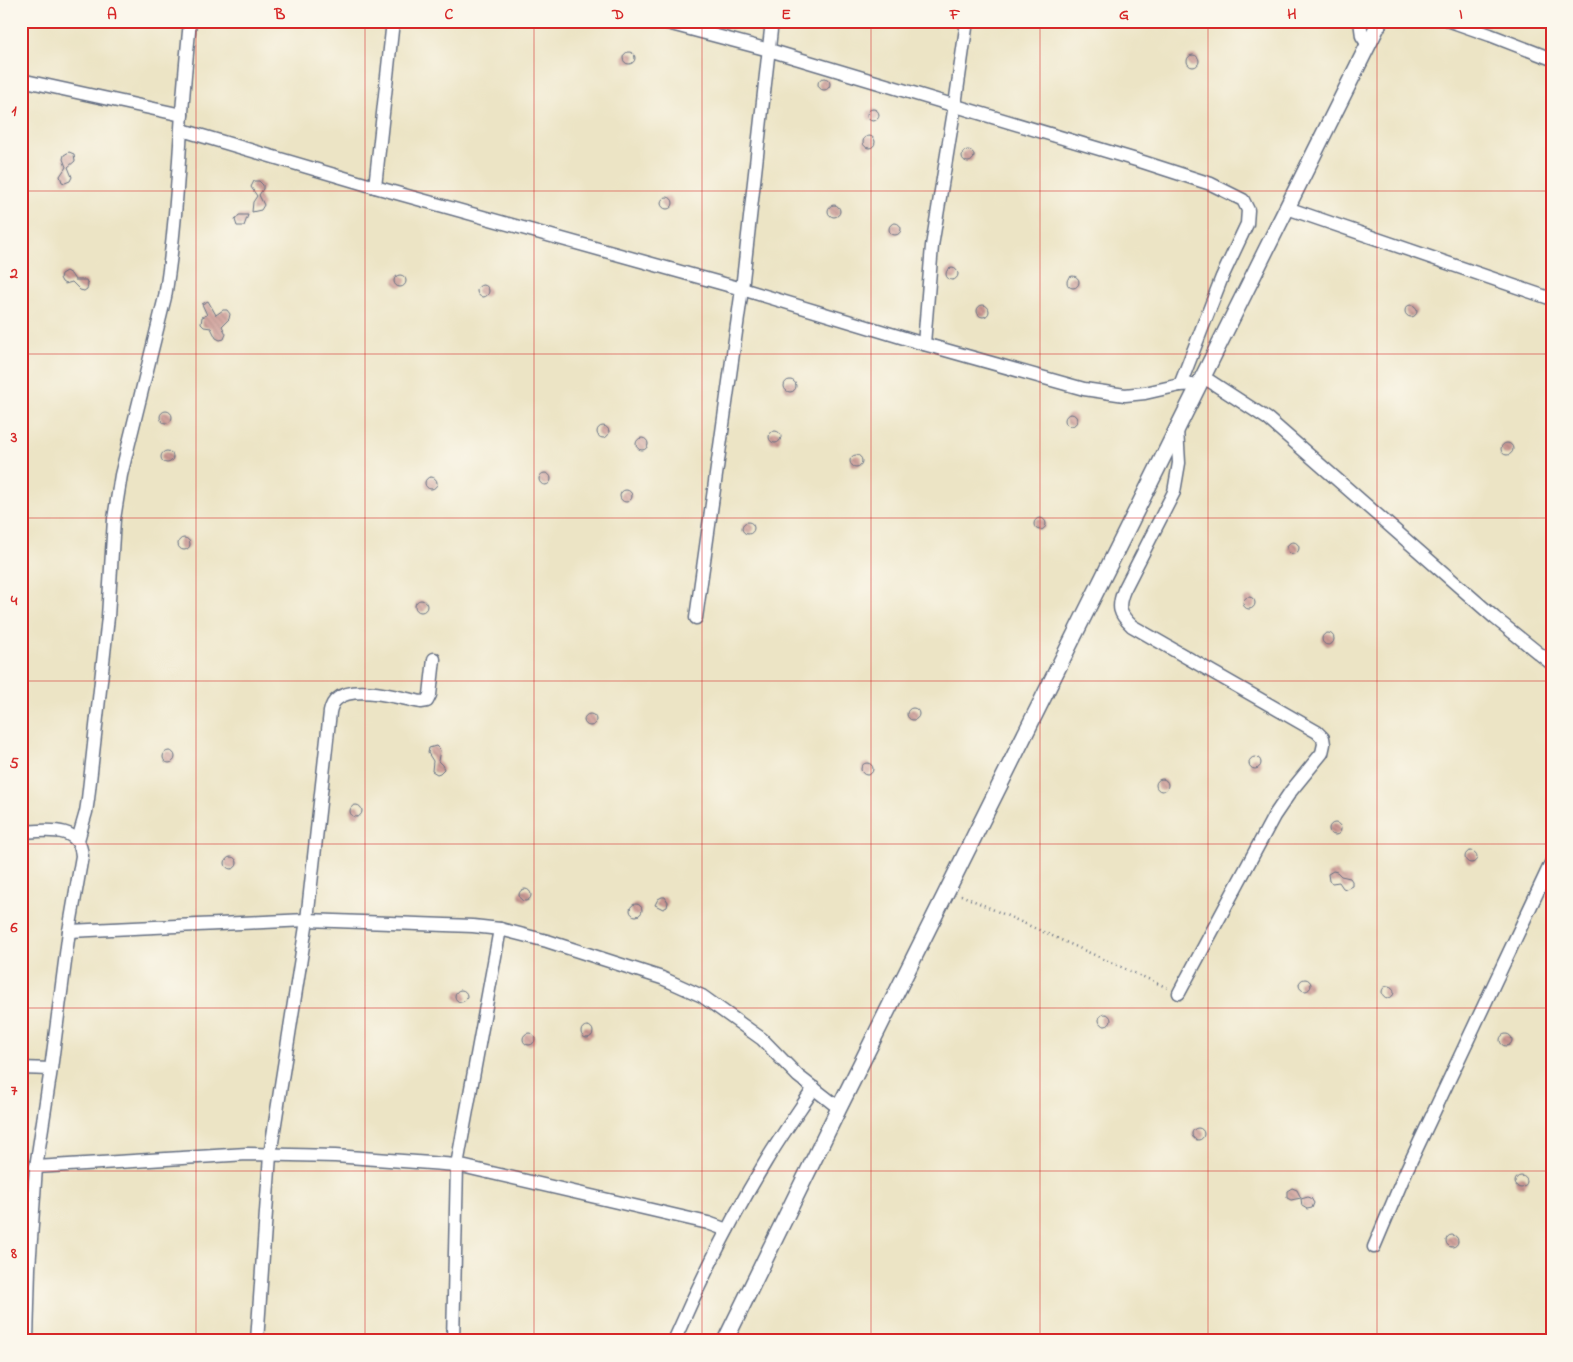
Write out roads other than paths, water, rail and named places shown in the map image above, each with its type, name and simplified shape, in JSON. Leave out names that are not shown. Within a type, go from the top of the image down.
[{"type":"street","points":[[78,840],[87,806],[107,626],[114,518],[121,475],[165,297],[175,228],[190,21]]},
{"type":"street","points":[[374,187],[393,21]]},
{"type":"street","points":[[660,21],[769,50],[1211,184],[1243,200],[1248,210],[1247,224],[1222,277],[1180,385]]},
{"type":"street","points":[[696,618],[742,289],[772,21]]},
{"type":"street","points":[[924,344],[932,246],[967,21]]},
{"type":"street","points":[[1360,21],[1362,36],[1368,45]]},
{"type":"street","points":[[725,1341],[1380,21]]},
{"type":"street","points":[[1450,21],[1552,59]]},
{"type":"street","points":[[21,80],[182,115]]},
{"type":"street","points":[[182,130],[374,187],[742,289],[924,344],[1084,388],[1125,395],[1145,393],[1201,380],[1268,419],[1495,618],[1552,664]]},
{"type":"street","points":[[1287,208],[1552,299]]},
{"type":"street","points":[[1177,429],[1180,463],[1178,478],[1168,506],[1120,598],[1120,612],[1123,619],[1132,626],[1318,732],[1323,738],[1324,744],[1322,753],[1291,791],[1274,816],[1179,993]]},
{"type":"street","points":[[257,1341],[270,1155],[307,920],[332,704],[337,698],[354,693],[372,693],[421,702],[427,701],[430,695],[434,659]]},
{"type":"street","points":[[21,832],[62,832],[72,835],[78,840],[82,856],[68,931],[51,1069],[36,1167],[25,1268],[27,1341]]},
{"type":"street","points":[[1374,1247],[1408,1168],[1552,861]]},
{"type":"street","points":[[68,931],[307,920],[473,926],[500,929],[547,941],[662,978],[702,996],[762,1039],[798,1076],[839,1108]]},
{"type":"street","points":[[453,1341],[457,1165],[500,929]]},
{"type":"street","points":[[21,1068],[51,1069]]},
{"type":"street","points":[[674,1341],[699,1283],[727,1230],[766,1161],[814,1088]]},
{"type":"street","points":[[36,1167],[270,1155],[335,1156],[457,1165],[708,1223],[727,1230]]}]
